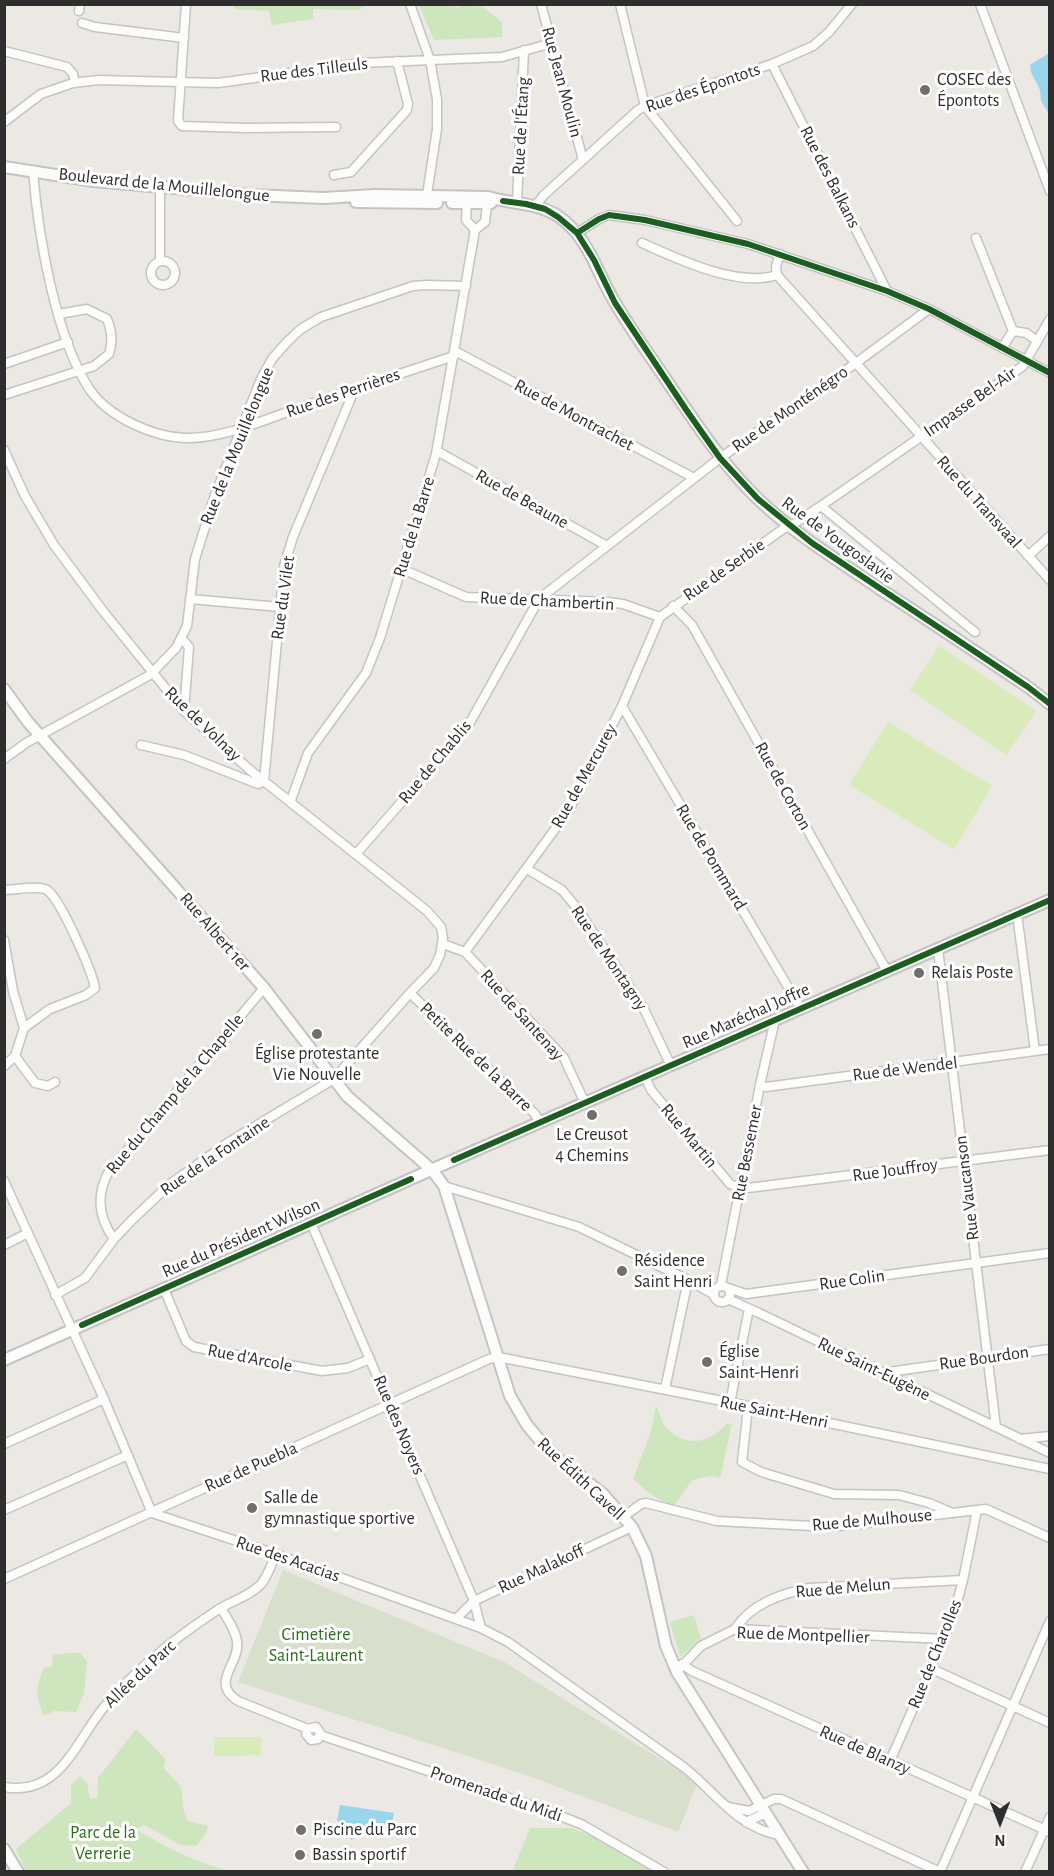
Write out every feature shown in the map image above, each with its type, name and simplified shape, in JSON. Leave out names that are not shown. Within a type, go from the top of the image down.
[{"type":"main road","name":"Boulevard de la Mouillelongue","points":[[4,167],[94,181],[160,188],[323,198],[345,202],[414,203],[467,200]]},
{"type":"main road","name":"Boulevard de la Mouillelongue","points":[[323,198],[350,195],[427,195],[467,200],[517,202],[535,206],[558,217],[577,233]]},
{"type":"main road","name":"Rue de Yougoslavie","points":[[577,233],[594,260],[615,303],[720,458],[758,499],[812,543],[1050,704]]},
{"type":"main road","name":"Rue Albert 1er","points":[[4,689],[40,736],[264,988],[352,1102],[432,1170]]},
{"type":"main road","name":"Rue Maréchal Joffre","points":[[432,1170],[1050,900]]},
{"type":"main road","name":"Rue Édith Cavell","points":[[432,1170],[444,1186],[510,1396],[527,1425],[558,1459],[603,1494],[632,1527],[646,1556],[666,1646],[803,1872]]},
{"type":"main road","name":"Rue du Président Wilson","points":[[4,1360],[432,1170]]},
{"type":"main road","points":[[4,1849],[18,1872]]},
{"type":"street","points":[[186,4],[178,121],[182,126],[336,127]]},
{"type":"street","points":[[410,4],[430,60],[437,99],[437,129],[427,195],[414,203]]},
{"type":"street","name":"Rue Jean Moulin","points":[[541,4],[583,160]]},
{"type":"street","points":[[620,4],[645,106],[737,221]]},
{"type":"street","name":"Rue des Épontots","points":[[535,206],[544,195],[645,106],[772,64],[813,46],[829,32],[852,4]]},
{"type":"street","points":[[980,4],[1050,191]]},
{"type":"street","points":[[82,24],[184,38]]},
{"type":"street","name":"Rue des Tilleuls","points":[[4,122],[41,94],[75,83],[98,80],[218,83],[314,69],[397,61],[502,57],[552,43]]},
{"type":"street","name":"Rue de l'Étang","points":[[517,202],[524,50]]},
{"type":"street","points":[[4,51],[67,67],[73,74],[75,83]]},
{"type":"street","points":[[334,175],[351,172],[407,110],[408,104],[397,61]]},
{"type":"street","name":"Rue des Balkans","points":[[772,64],[887,291]]},
{"type":"street","name":"Rue des Perrières","points":[[33,171],[38,214],[59,314],[68,342],[92,391],[130,423],[159,435],[185,438],[204,437],[242,427],[455,353]]},
{"type":"street","points":[[160,188],[160,261]]},
{"type":"street","name":"Rue de la Barre","points":[[467,200],[466,220],[475,230]]},
{"type":"street","name":"Rue de la Barre","points":[[291,800],[308,753],[366,673],[374,656],[437,451],[475,230],[485,222],[487,201]]},
{"type":"street","points":[[577,233],[609,215],[638,219],[737,241],[887,291],[928,309],[1050,373]]},
{"type":"street","points":[[976,238],[1013,331]]},
{"type":"street","points":[[642,243],[690,264],[719,273],[765,279],[777,275],[776,266],[780,254]]},
{"type":"street","name":"Rue du Transvaal","points":[[777,275],[1050,580]]},
{"type":"street","name":"Rue de la Mouillelongue","points":[[40,736],[152,673],[176,648],[187,626],[195,559],[215,495],[261,378],[272,359],[287,342],[301,329],[321,316],[413,286],[466,286]]},
{"type":"street","points":[[4,395],[93,366],[109,354],[112,340],[107,319],[87,309],[59,314]]},
{"type":"street","name":"Rue de Monténégro","points":[[539,599],[720,458],[856,363],[928,309]]},
{"type":"street","points":[[1013,331],[1026,333],[1037,341],[1050,319]]},
{"type":"street","points":[[1002,348],[1013,331]]},
{"type":"street","name":"Impasse Bel-Air","points":[[790,527],[793,522],[821,506],[1023,366],[1037,341]]},
{"type":"street","points":[[4,364],[68,342]]},
{"type":"street","name":"Rue de Montrachet","points":[[455,353],[694,478]]},
{"type":"street","name":"Rue du Vilet","points":[[264,781],[284,566],[293,537],[351,398],[349,391]]},
{"type":"street","name":"Rue de Volnay","points":[[4,450],[25,496],[54,545],[103,612],[184,711],[264,781],[291,800],[436,920],[441,927],[443,944]]},
{"type":"street","name":"Rue de Beaune","points":[[437,451],[607,546]]},
{"type":"street","points":[[821,506],[975,632]]},
{"type":"street","name":"Rue de Serbie","points":[[660,617],[790,527]]},
{"type":"street","name":"Rue du Transvaal","points":[[1028,556],[1050,536]]},
{"type":"street","name":"Rue de Chambertin","points":[[402,569],[466,597],[618,603],[660,617]]},
{"type":"street","points":[[190,599],[280,607]]},
{"type":"street","name":"Rue de Chablis","points":[[356,854],[468,726],[539,599]]},
{"type":"street","name":"Rue de Corton","points":[[674,606],[692,625],[887,971]]},
{"type":"street","name":"Rue de Mercurey","points":[[465,952],[569,810],[622,706],[660,617]]},
{"type":"street","name":"Rue de la Mouillelongue","points":[[181,638],[189,647],[184,711]]},
{"type":"street","name":"Rue de Pommard","points":[[622,706],[801,1009]]},
{"type":"street","points":[[4,759],[40,736]]},
{"type":"street","points":[[141,745],[184,755],[258,784],[264,781]]},
{"type":"street","name":"Rue de Montagny","points":[[527,868],[562,890],[577,908],[644,1009],[671,1066]]},
{"type":"street","points":[[4,890],[40,888],[47,890],[61,909],[94,983],[91,992],[50,1009],[24,1028]]},
{"type":"street","points":[[1017,915],[1035,1051]]},
{"type":"street","points":[[4,940],[13,991],[24,1028],[15,1056],[4,1066]]},
{"type":"street","name":"Rue de Santenay","points":[[443,944],[465,952],[564,1058],[585,1103]]},
{"type":"street","name":"Rue de la Fontaine","points":[[56,1294],[86,1278],[114,1239],[151,1201],[183,1174],[229,1142],[334,1079],[434,968],[443,944]]},
{"type":"street","name":"Rue Vaucanson","points":[[938,949],[996,1427]]},
{"type":"street","name":"Rue du Champ de la Chapelle","points":[[114,1239],[104,1222],[100,1202],[103,1182],[108,1173],[264,988]]},
{"type":"street","name":"Petite Rue de la Barre","points":[[410,993],[534,1114],[540,1123]]},
{"type":"street","name":"Rue Bessemer","points":[[724,1287],[740,1189],[773,1021]]},
{"type":"street","name":"Rue de Wendel","points":[[760,1085],[766,1087],[1050,1049]]},
{"type":"street","points":[[15,1056],[34,1083],[48,1086],[55,1082]]},
{"type":"street","name":"Rue Martin","points":[[645,1077],[651,1090],[701,1150],[730,1184],[740,1189]]},
{"type":"street","name":"Rue Jouffroy","points":[[740,1189],[1050,1150]]},
{"type":"street","points":[[4,1181],[104,1399],[152,1513]]},
{"type":"street","points":[[444,1186],[565,1221],[688,1280],[713,1294],[719,1302],[728,1299],[730,1294],[724,1287],[715,1288],[713,1294]]},
{"type":"street","name":"Rue des Noyers","points":[[311,1223],[474,1601],[481,1628]]},
{"type":"street","points":[[4,1245],[28,1233]]},
{"type":"street","name":"Rue Colin","points":[[724,1287],[746,1294],[1050,1253]]},
{"type":"street","points":[[665,1389],[688,1280]]},
{"type":"street","name":"Rue d'Arcole","points":[[164,1289],[186,1341],[194,1347],[322,1371],[348,1368],[370,1359]]},
{"type":"street","name":"Rue Saint-Eugène","points":[[728,1299],[1050,1453]]},
{"type":"street","points":[[730,1403],[749,1309]]},
{"type":"street","name":"Rue Bourdon","points":[[882,1373],[1050,1348]]},
{"type":"street","name":"Rue Saint-Henri","points":[[498,1357],[665,1389],[1050,1469]]},
{"type":"street","name":"Rue de Puebla","points":[[4,1579],[489,1359],[498,1357]]},
{"type":"street","points":[[4,1444],[104,1399]]},
{"type":"street","points":[[748,1407],[742,1462],[761,1472],[834,1494],[899,1495],[929,1503],[951,1513]]},
{"type":"street","points":[[1020,1439],[1050,1436]]},
{"type":"street","points":[[4,1510],[128,1455]]},
{"type":"street","name":"Rue de Mulhouse","points":[[623,1517],[646,1503],[717,1521],[841,1526],[986,1509],[1050,1538]]},
{"type":"street","name":"Rue de Charolles","points":[[890,1761],[953,1617],[977,1510]]},
{"type":"street","name":"Rue des Acacias","points":[[152,1513],[276,1554],[481,1628],[508,1642],[685,1768],[706,1784],[725,1806],[746,1822],[780,1835]]},
{"type":"street","name":"Rue Malakoff","points":[[456,1619],[474,1601],[632,1527]]},
{"type":"street","name":"Allée du Parc","points":[[4,1787],[25,1788],[49,1779],[72,1754],[97,1716],[130,1679],[158,1653],[221,1608],[256,1588],[262,1582],[276,1554]]},
{"type":"street","name":"Rue de Melun","points":[[735,1629],[748,1612],[795,1591],[809,1588],[963,1580]]},
{"type":"street","name":"Promenade du Midi","points":[[221,1608],[237,1642],[235,1658],[226,1674],[225,1682],[230,1696],[238,1701],[308,1728],[306,1734],[309,1739],[316,1740],[320,1735],[531,1805],[580,1824],[664,1872]]},
{"type":"street","points":[[746,1822],[764,1810],[774,1799],[781,1799],[940,1871],[1050,1621]]},
{"type":"street","name":"Rue de Montpellier","points":[[680,1668],[700,1646],[735,1629],[944,1639]]},
{"type":"street","name":"Rue de Blanzy","points":[[680,1668],[692,1671],[1047,1831]]},
{"type":"street","points":[[932,1669],[1050,1724]]},
{"type":"street","points":[[725,1806],[742,1811],[764,1810]]},
{"type":"street","points":[[1025,1872],[1047,1831],[1050,1817]]},
{"type":"green space","points":[[235,4],[366,5],[358,10],[313,9],[313,19],[272,25],[269,11],[234,9]]},
{"type":"green space","points":[[419,5],[455,5],[457,8],[476,5],[502,22],[502,37],[434,40]]},
{"type":"green space","points":[[939,646],[1036,711],[1006,755],[910,690]]},
{"type":"green space","points":[[888,722],[992,786],[954,849],[849,785]]},
{"type":"green space","points":[[656,1406],[666,1427],[673,1434],[689,1441],[706,1439],[721,1430],[727,1423],[732,1424],[720,1478],[710,1476],[692,1480],[674,1506],[652,1495],[633,1479],[650,1434]]},
{"type":"green space","name":"Cimetière Saint-Laurent","points":[[283,1570],[504,1662],[683,1773],[697,1784],[678,1832],[523,1774],[238,1682]]},
{"type":"green space","points":[[694,1615],[701,1640],[680,1657],[670,1622]]},
{"type":"green space","points":[[80,1653],[87,1661],[84,1694],[76,1712],[54,1711],[44,1716],[38,1692],[41,1675],[44,1668],[52,1666],[53,1655]]},
{"type":"green space","name":"Parc de la Verrerie","points":[[136,1729],[166,1760],[163,1767],[181,1787],[184,1812],[188,1821],[208,1826],[206,1834],[196,1846],[180,1845],[144,1825],[136,1829],[181,1854],[229,1871],[26,1871],[16,1849],[71,1803],[71,1786],[78,1777],[87,1783],[90,1798],[97,1798],[98,1778]]},
{"type":"green space","points":[[214,1737],[261,1737],[261,1755],[214,1756]]},
{"type":"green space","points":[[530,1828],[571,1828],[605,1841],[653,1871],[512,1872]]},
{"type":"water","points":[[1049,53],[1049,114],[1041,101],[1040,90],[1030,65]]},
{"type":"water","points":[[340,1805],[394,1813],[391,1830],[354,1824],[353,1829],[358,1833],[352,1840],[339,1829],[342,1824],[337,1821]]},
{"type":"cycle path","points":[[503,201],[545,209],[577,233],[594,260],[615,303],[687,411],[720,458],[758,499],[812,543],[1050,704]]},
{"type":"cycle path","points":[[577,233],[609,215],[645,220],[748,244],[887,291],[929,309],[1050,373]]},
{"type":"cycle path","points":[[454,1160],[1050,900]]},
{"type":"cycle path","points":[[82,1325],[411,1179]]},
{"type":"place","name":"COSEC des Épontots","points":[[925,90]]},
{"type":"place","name":"Relais Poste","points":[[919,973]]},
{"type":"place","name":"Église protestante Vie Nouvelle","points":[[317,1034]]},
{"type":"place","name":"Le Creusot 4 Chemins","points":[[592,1115]]},
{"type":"place","name":"Résidence Saint Henri","points":[[622,1271]]},
{"type":"place","name":"Église Saint-Henri","points":[[707,1362]]},
{"type":"place","name":"Salle de gymnastique sportive","points":[[252,1508]]},
{"type":"place","name":"Piscine du Parc","points":[[301,1830]]},
{"type":"place","name":"Bassin sportif","points":[[300,1855]]}]
